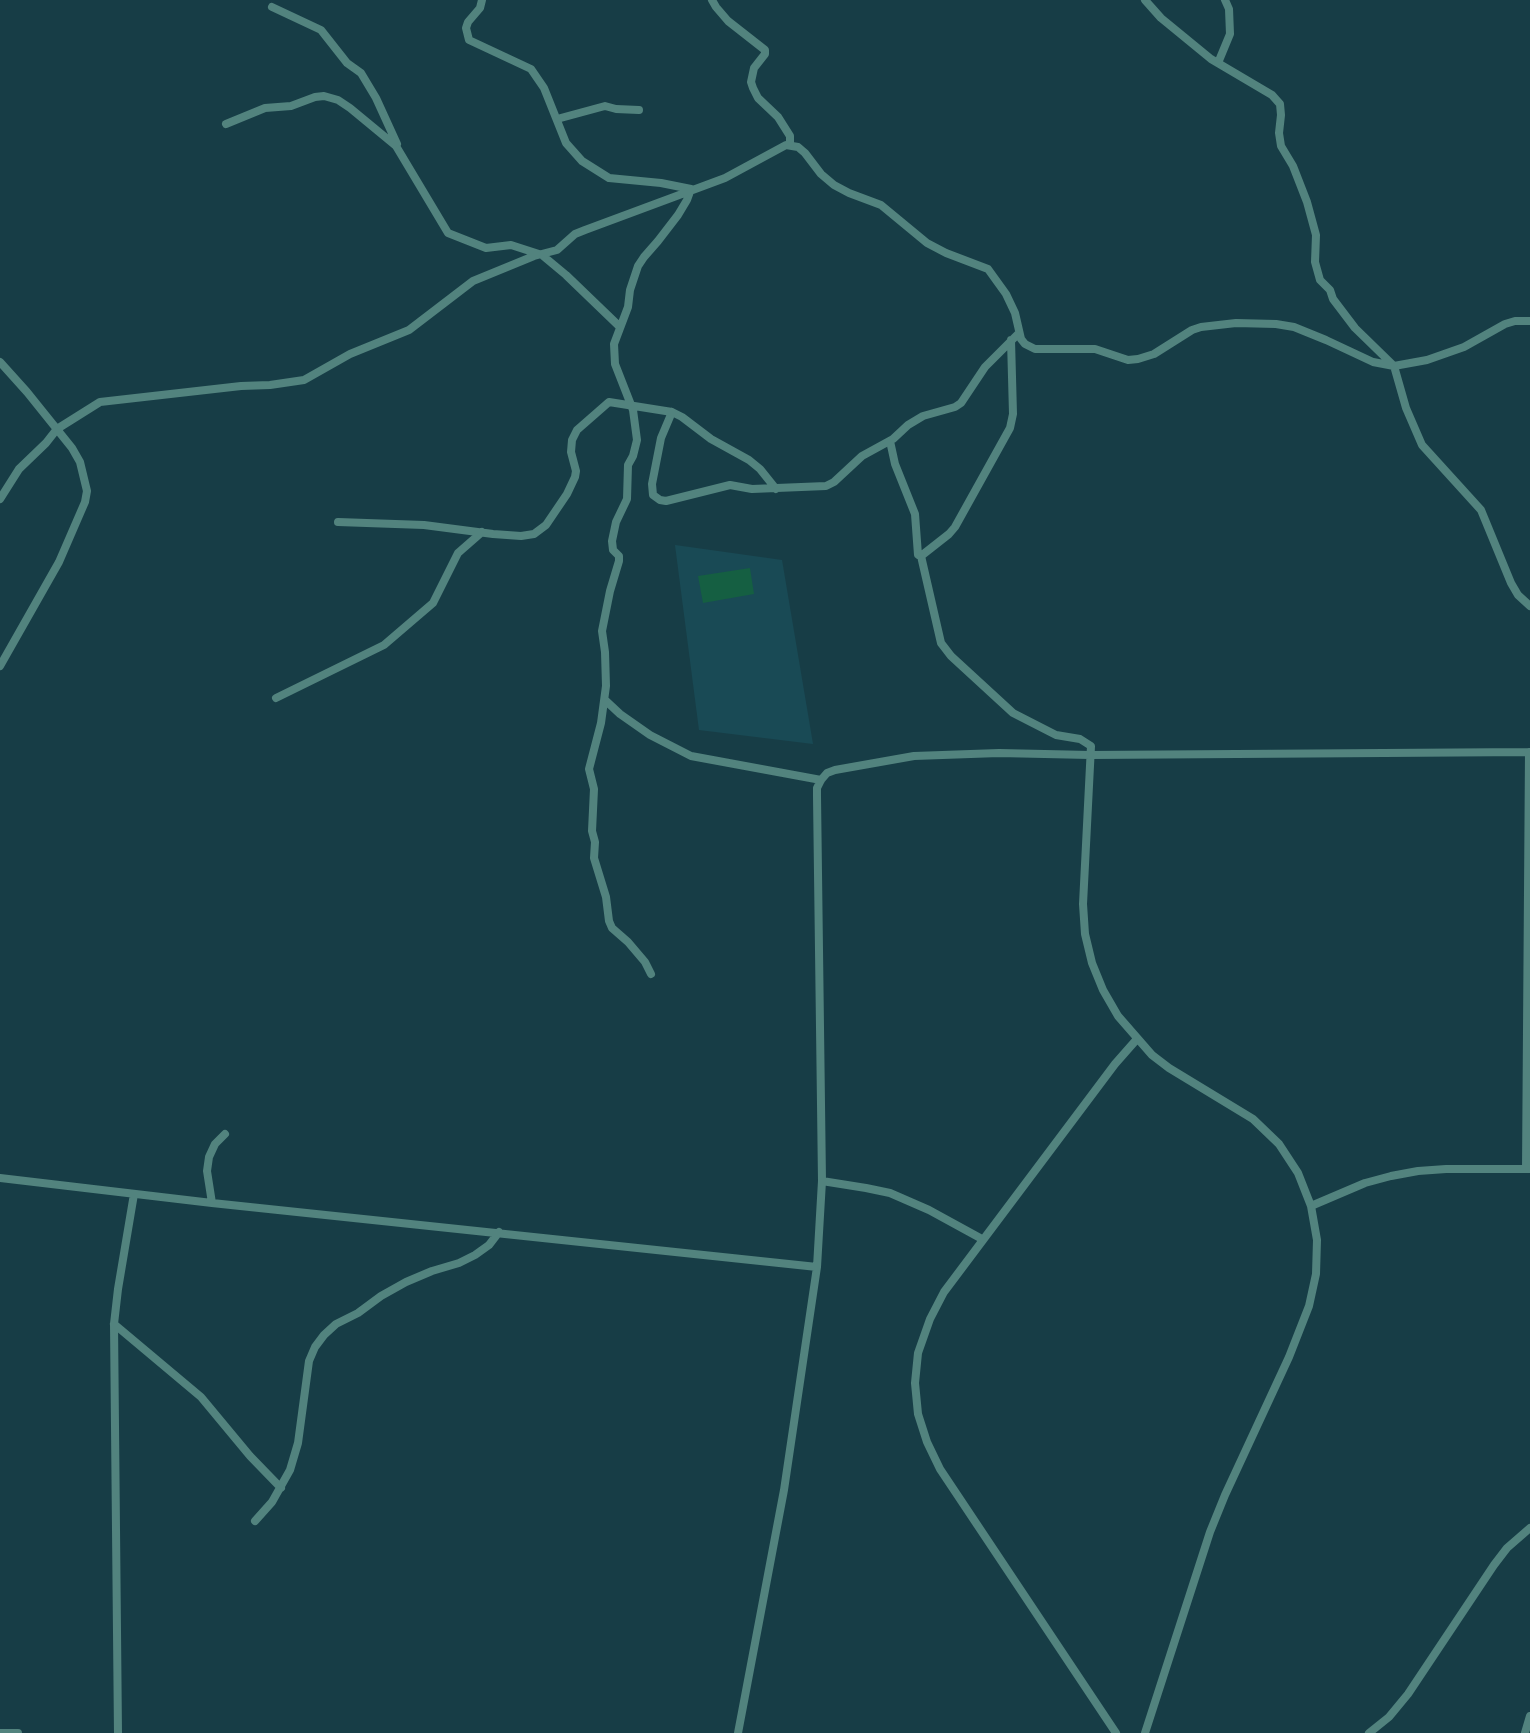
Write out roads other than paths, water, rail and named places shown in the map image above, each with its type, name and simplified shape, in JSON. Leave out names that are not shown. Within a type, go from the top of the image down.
[{"type":"street","points":[[482,0],[480,8],[468,22],[466,28],[469,40],[531,69],[544,88],[561,133],[582,161],[600,174],[615,180],[661,183],[691,189]]},
{"type":"street","points":[[712,0],[728,21],[765,50],[765,54],[754,68],[751,82],[758,98],[778,117],[790,136],[790,145]]},
{"type":"street","points":[[1145,0],[1182,36],[1218,63],[1272,95],[1280,104],[1281,146],[1293,166],[1307,202],[1316,235],[1315,262],[1320,280],[1355,328],[1394,366],[1406,408],[1422,445],[1478,506],[1511,583],[1518,595],[1530,606]]},
{"type":"street","points":[[1218,63],[1230,34],[1228,9],[1224,0]]},
{"type":"street","points":[[272,7],[321,30],[347,63],[365,77],[401,154],[447,233],[486,248],[511,245],[542,255],[620,327]]},
{"type":"street","points":[[226,124],[265,108],[291,106],[324,96],[338,100],[350,108],[389,140],[401,154]]},
{"type":"street","points":[[557,119],[605,106],[639,110]]},
{"type":"street","points":[[0,499],[19,469],[57,429],[91,406],[109,400],[304,380],[350,354],[409,330],[473,282],[496,271],[558,250],[575,234],[669,201],[691,189],[726,178],[780,147],[790,145],[805,153],[821,174],[834,185],[881,205],[936,248],[988,269],[1006,294],[1025,344],[1035,349],[1095,349],[1128,360],[1154,354],[1192,330],[1201,327],[1236,323],[1276,324],[1294,327],[1326,340],[1372,363],[1394,366],[1427,360],[1464,347],[1505,324],[1530,321]]},
{"type":"street","points":[[651,974],[645,962],[610,923],[606,897],[594,858],[595,842],[592,831],[594,789],[589,769],[605,700],[607,675],[602,631],[619,561],[619,556],[613,550],[612,541],[616,522],[627,499],[628,465],[637,440],[636,420],[615,364],[615,344],[628,307],[630,290],[638,266],[678,215],[691,189]]},
{"type":"street","points":[[672,412],[661,438],[654,465],[651,491],[655,497],[666,501],[730,486],[776,489],[826,486],[834,482],[862,456],[890,441],[908,425],[923,416],[955,407],[961,403],[985,367],[1019,333]]},
{"type":"street","points":[[921,556],[949,534],[955,526],[1011,428],[1013,414],[1011,340]]},
{"type":"street","points":[[0,362],[72,448],[80,462],[87,491],[85,502],[59,562],[0,666]]},
{"type":"street","points":[[338,522],[424,525],[521,536],[540,531],[567,494],[575,477],[576,471],[571,452],[572,440],[579,427],[609,402],[672,412],[711,439],[749,460],[760,469],[776,489]]},
{"type":"street","points":[[890,441],[895,464],[915,514],[918,555],[921,556],[941,643],[951,656],[1013,712],[1056,735],[1080,739],[1091,746],[1083,904],[1092,963],[1103,990],[1118,1016],[1152,1055],[1169,1068],[1253,1119],[1278,1143],[1298,1173],[1311,1206],[1317,1240],[1316,1274],[1309,1306],[1289,1358],[1210,1532],[1146,1733]]},
{"type":"street","points":[[276,698],[384,645],[433,603],[458,553],[482,532]]},
{"type":"street","points":[[605,700],[620,714],[650,735],[691,756],[821,780]]},
{"type":"street","points":[[738,1733],[784,1490],[817,1267],[822,1181],[817,796],[821,780],[827,773],[914,756],[999,753],[1089,755],[1529,752],[1528,1169],[1446,1169],[1400,1174],[1365,1183],[1311,1206]]},
{"type":"street","points":[[1116,1733],[940,1469],[927,1442],[918,1414],[915,1383],[918,1353],[930,1319],[944,1292],[1115,1064],[1137,1040]]},
{"type":"street","points":[[212,1203],[207,1171],[209,1157],[215,1144],[225,1134]]},
{"type":"street","points":[[0,1179],[817,1267]]},
{"type":"street","points":[[822,1181],[890,1193],[919,1205],[982,1239]]},
{"type":"street","points":[[118,1733],[114,1324],[134,1194]]},
{"type":"street","points":[[255,1521],[272,1502],[290,1470],[298,1443],[309,1361],[324,1335],[336,1324],[358,1313],[381,1296],[406,1282],[475,1256],[489,1245],[499,1232]]},
{"type":"street","points":[[114,1324],[201,1397],[250,1456],[281,1488]]},
{"type":"street","points":[[1369,1733],[1389,1717],[1408,1694],[1494,1565],[1507,1548],[1530,1528]]},
{"type":"street","points":[[1525,1733],[1530,1716]]},
{"type":"street","points":[[0,1733],[18,1733]]}]
